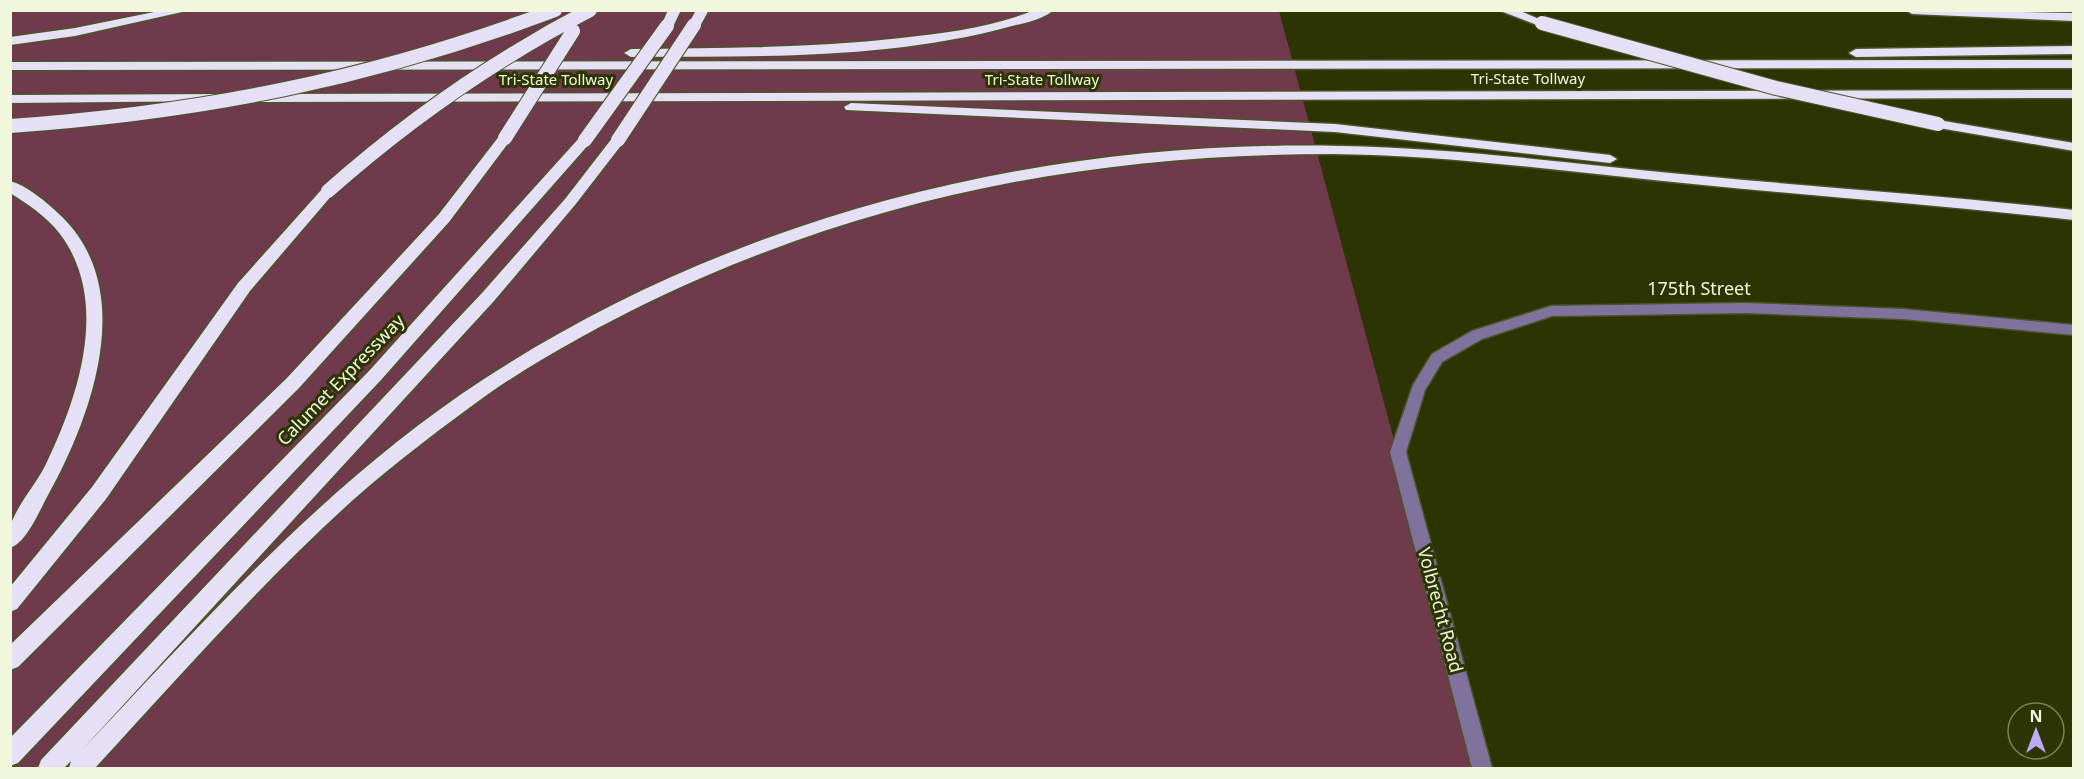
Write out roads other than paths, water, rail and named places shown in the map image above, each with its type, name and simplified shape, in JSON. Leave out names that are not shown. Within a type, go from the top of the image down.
[{"type":"highway","points":[[10,41],[116,25],[185,10]]},
{"type":"highway","points":[[10,126],[93,121],[210,106],[313,84],[452,48],[555,10]]},
{"type":"highway","points":[[10,660],[293,383],[444,218],[505,138],[573,31],[583,10]]},
{"type":"highway","points":[[10,603],[99,493],[244,287],[328,190],[376,147],[459,83],[529,41],[590,10]]},
{"type":"highway","name":"Calumet Expressway","points":[[10,755],[426,320],[506,233],[585,140],[667,26],[675,10]]},
{"type":"highway","points":[[49,768],[488,297],[570,202],[618,140],[703,10]]},
{"type":"highway","points":[[280,66],[469,55],[822,50],[938,37],[1021,20],[1048,10]]},
{"type":"highway","points":[[1504,10],[1542,23],[1765,86],[1938,124],[2073,147]]},
{"type":"highway","points":[[1912,10],[1995,11],[2073,17]]},
{"type":"highway","points":[[1633,65],[1877,52],[2073,50]]},
{"type":"highway","name":"Tri-State Tollway","points":[[10,66],[2073,64]]},
{"type":"highway","name":"Tri-State Tollway","points":[[10,99],[2073,94]]},
{"type":"highway","points":[[709,96],[891,110],[1335,128],[2073,215]]},
{"type":"highway","points":[[80,768],[291,544],[386,461],[447,413],[570,333],[627,303],[691,272],[822,222],[889,203],[1040,172],[1174,154],[1245,150],[1410,152],[1803,191],[1944,201]]},
{"type":"highway","points":[[10,186],[51,216],[69,235],[90,283],[93,312],[90,367],[70,434],[50,474],[10,540]]},
{"type":"street","name":"175th Street","points":[[1398,453],[1418,389],[1437,358],[1477,334],[1551,310],[1745,308],[1892,313],[2073,330]]},
{"type":"street","name":"Volbrecht Road","points":[[1398,453],[1482,768]]}]
